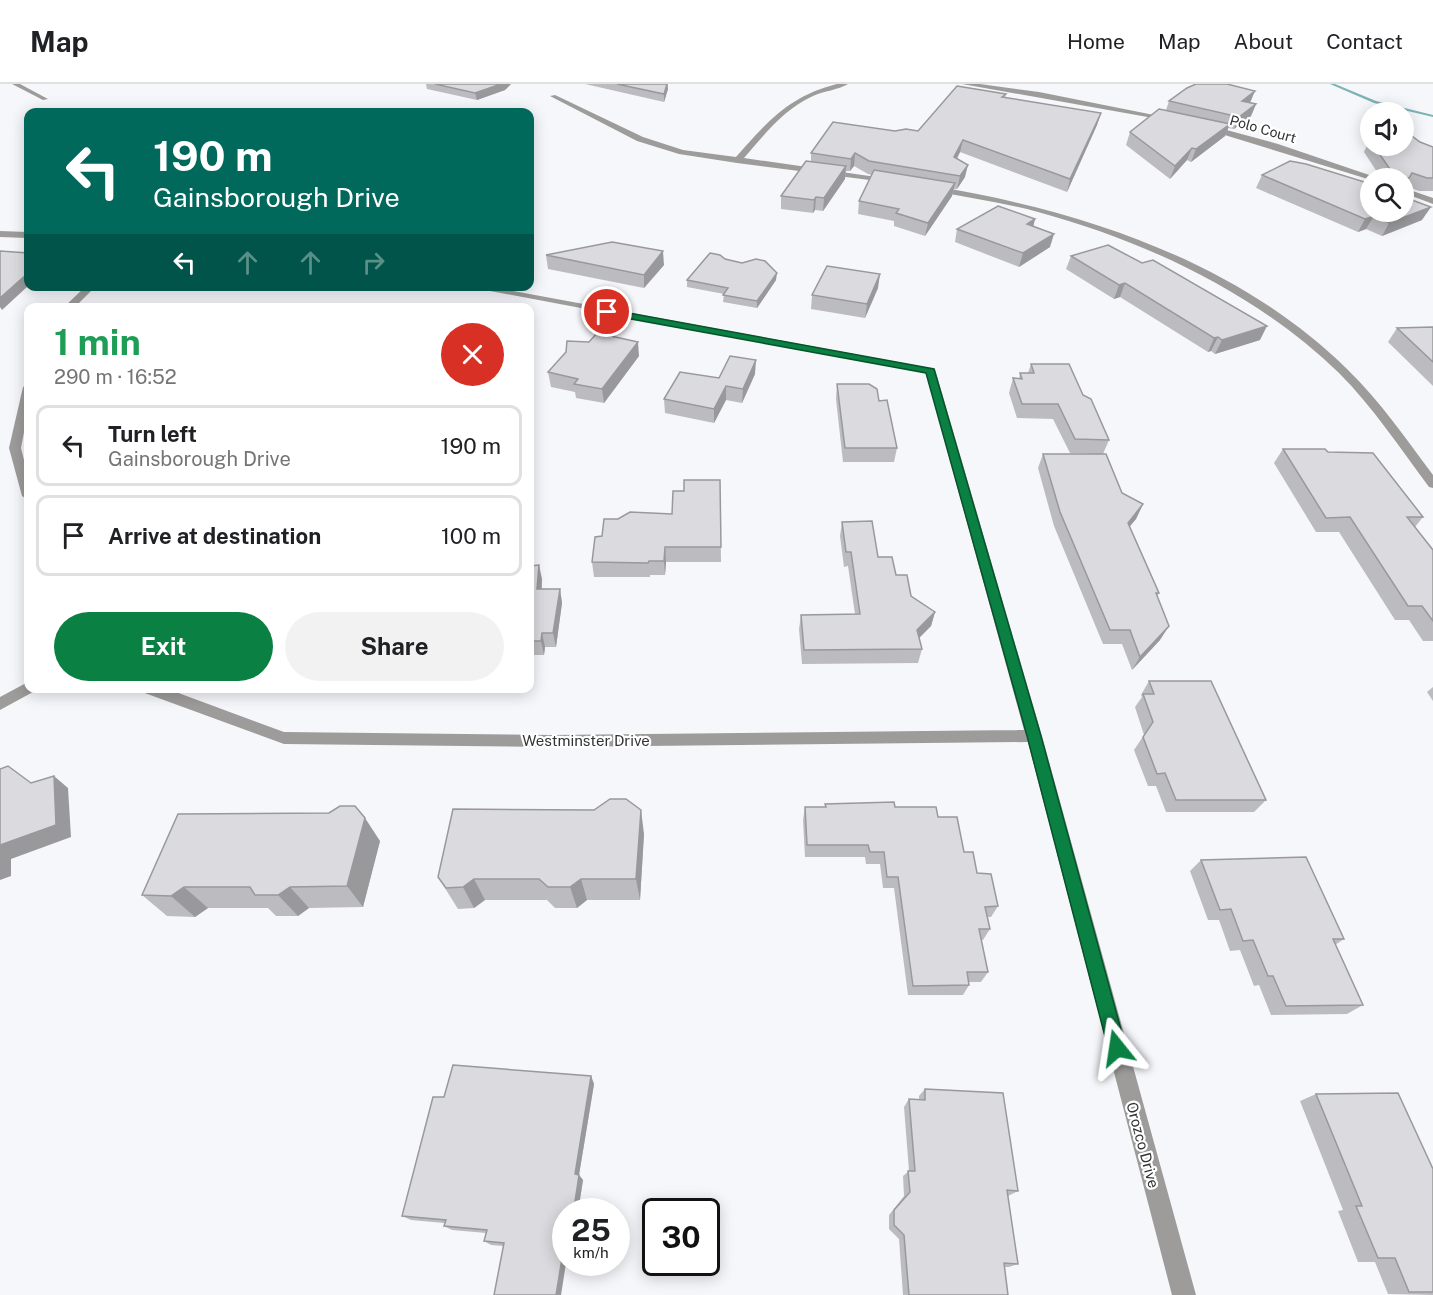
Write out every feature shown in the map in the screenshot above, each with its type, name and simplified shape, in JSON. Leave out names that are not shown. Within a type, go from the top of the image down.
[{"type":"street","points":[[15,84],[45,99]]},
{"type":"street","points":[[737,160],[787,107],[802,97],[845,84]]},
{"type":"street","points":[[965,84],[1050,96],[1174,120]]},
{"type":"street","points":[[553,96],[640,139],[682,152],[896,182]]},
{"type":"street","name":"Polo Court","points":[[1196,124],[1360,173]]},
{"type":"street","points":[[926,187],[997,199],[1091,225],[1166,255],[1247,298],[1298,331],[1331,359],[1371,401],[1433,483]]},
{"type":"street","points":[[1414,194],[1433,201]]},
{"type":"street","points":[[0,234],[24,235]]},
{"type":"street","points":[[74,303],[87,291]]},
{"type":"street","name":"Orozco Drive","points":[[495,291],[931,371],[1034,736],[1184,1295]]},
{"type":"street","points":[[24,406],[15,448],[24,481]]},
{"type":"street","points":[[0,704],[24,690]]},
{"type":"street","name":"Westminster Drive","points":[[161,693],[284,738],[564,741],[1034,736]]},
{"type":"building","points":[[435,84],[501,84],[475,93]]},
{"type":"building","points":[[617,84],[667,84],[664,94]]},
{"type":"building","points":[[1196,84],[1227,84],[1255,91],[1242,101],[1256,104],[1239,117],[1169,101]]},
{"type":"building","points":[[957,86],[1006,94],[1002,97],[1101,113],[1070,179],[963,140],[954,157],[968,165],[960,176],[869,161],[855,153],[851,159],[811,153],[833,122],[895,131],[906,129],[918,131]]},
{"type":"building","points":[[1159,109],[1230,124],[1196,149],[1192,148],[1175,166],[1130,132]]},
{"type":"building","points":[[1414,138],[1433,147],[1433,178],[1414,174],[1414,168],[1389,168],[1381,156],[1414,156]]},
{"type":"building","points":[[806,161],[846,166],[824,198],[816,197],[814,200],[781,196]]},
{"type":"building","points":[[1290,161],[1360,181],[1360,217],[1262,175]]},
{"type":"building","points":[[874,170],[955,183],[928,223],[896,213],[899,209],[859,201]]},
{"type":"building","points":[[1414,201],[1431,207],[1414,213]]},
{"type":"building","points":[[998,206],[1035,219],[1027,224],[1054,234],[1023,253],[957,229]]},
{"type":"building","points":[[612,242],[663,251],[644,275],[546,255]]},
{"type":"building","points":[[1108,245],[1142,263],[1153,260],[1267,326],[1222,340],[1218,337],[1214,338],[1125,283],[1119,285],[1071,256]]},
{"type":"building","points":[[0,251],[24,253],[24,277],[0,298]]},
{"type":"building","points":[[710,253],[742,263],[756,259],[765,261],[777,273],[757,301],[723,295],[728,288],[687,280]]},
{"type":"building","points":[[827,266],[880,274],[867,304],[812,295]]},
{"type":"building","points":[[1433,327],[1433,362],[1397,328]]},
{"type":"building","points":[[597,333],[638,342],[602,389],[574,384],[578,379],[548,372],[566,352],[567,341],[589,342]]},
{"type":"building","points":[[730,356],[756,360],[743,389],[726,386],[714,409],[664,399],[680,372],[719,378]]},
{"type":"building","points":[[1031,364],[1069,364],[1083,395],[1091,399],[1109,440],[1075,439],[1058,404],[1022,404],[1013,378],[1022,379],[1020,373],[1034,373]]},
{"type":"building","points":[[837,384],[869,384],[877,389],[879,401],[887,400],[897,448],[845,448]]},
{"type":"building","points":[[1283,449],[1325,449],[1328,452],[1373,453],[1423,517],[1407,517],[1433,550],[1433,621],[1422,606],[1408,606],[1350,517],[1326,518]]},
{"type":"building","points":[[1043,454],[1106,454],[1122,493],[1143,504],[1128,523],[1159,593],[1156,593],[1169,626],[1140,657],[1130,630],[1110,630],[1060,512]]},
{"type":"building","points":[[684,480],[720,480],[721,547],[665,547],[664,561],[649,561],[648,563],[592,562],[595,537],[602,536],[604,519],[618,519],[630,512],[672,514],[673,491],[684,491]]},
{"type":"building","points":[[872,521],[878,557],[892,557],[896,575],[907,575],[911,596],[935,612],[917,630],[922,649],[804,650],[801,615],[860,614],[851,552],[846,552],[842,522]]},
{"type":"building","points":[[539,565],[537,589],[560,589],[553,633],[542,633],[541,641],[534,641],[534,566]]},
{"type":"building","points":[[1149,681],[1211,681],[1266,800],[1176,800],[1165,773],[1157,774],[1143,737],[1153,722],[1143,694],[1154,694]]},
{"type":"building","points":[[8,766],[31,783],[54,776],[56,825],[0,845],[0,769]]},
{"type":"building","points":[[610,799],[626,799],[641,810],[636,879],[581,879],[570,887],[548,887],[539,879],[474,879],[463,887],[446,888],[438,877],[453,809],[594,810]]},
{"type":"building","points":[[894,802],[895,807],[936,807],[938,817],[957,817],[964,852],[973,852],[977,873],[991,874],[998,906],[985,907],[990,929],[979,929],[988,972],[967,972],[969,985],[913,986],[898,877],[887,877],[884,852],[870,852],[868,845],[807,845],[805,807],[826,807],[825,804]]},
{"type":"building","points":[[340,806],[355,806],[365,818],[347,886],[290,887],[278,895],[255,895],[250,887],[184,887],[171,896],[142,895],[178,814],[329,813]]},
{"type":"building","points":[[1306,857],[1344,939],[1333,939],[1363,1005],[1286,1006],[1273,976],[1268,976],[1253,940],[1243,941],[1231,909],[1220,910],[1201,860]]},
{"type":"building","points":[[453,1065],[591,1076],[575,1174],[579,1175],[576,1198],[552,1198],[552,1276],[559,1276],[556,1295],[494,1295],[504,1243],[484,1241],[487,1230],[444,1226],[446,1220],[402,1216],[433,1097],[444,1097]]},
{"type":"building","points":[[925,1089],[1003,1093],[1018,1191],[1007,1190],[1018,1264],[1004,1263],[1008,1295],[909,1295],[904,1235],[894,1225],[894,1210],[910,1192],[908,1171],[915,1171],[909,1099],[925,1100]]},
{"type":"building","points":[[1398,1093],[1433,1169],[1433,1292],[1409,1292],[1395,1258],[1378,1258],[1356,1206],[1362,1206],[1316,1094]]},
{"type":"waterway","points":[[1332,84],[1375,102],[1433,116]]},
{"type":"route","points":[[607,312],[931,371],[1034,736],[1117,1048]]}]
